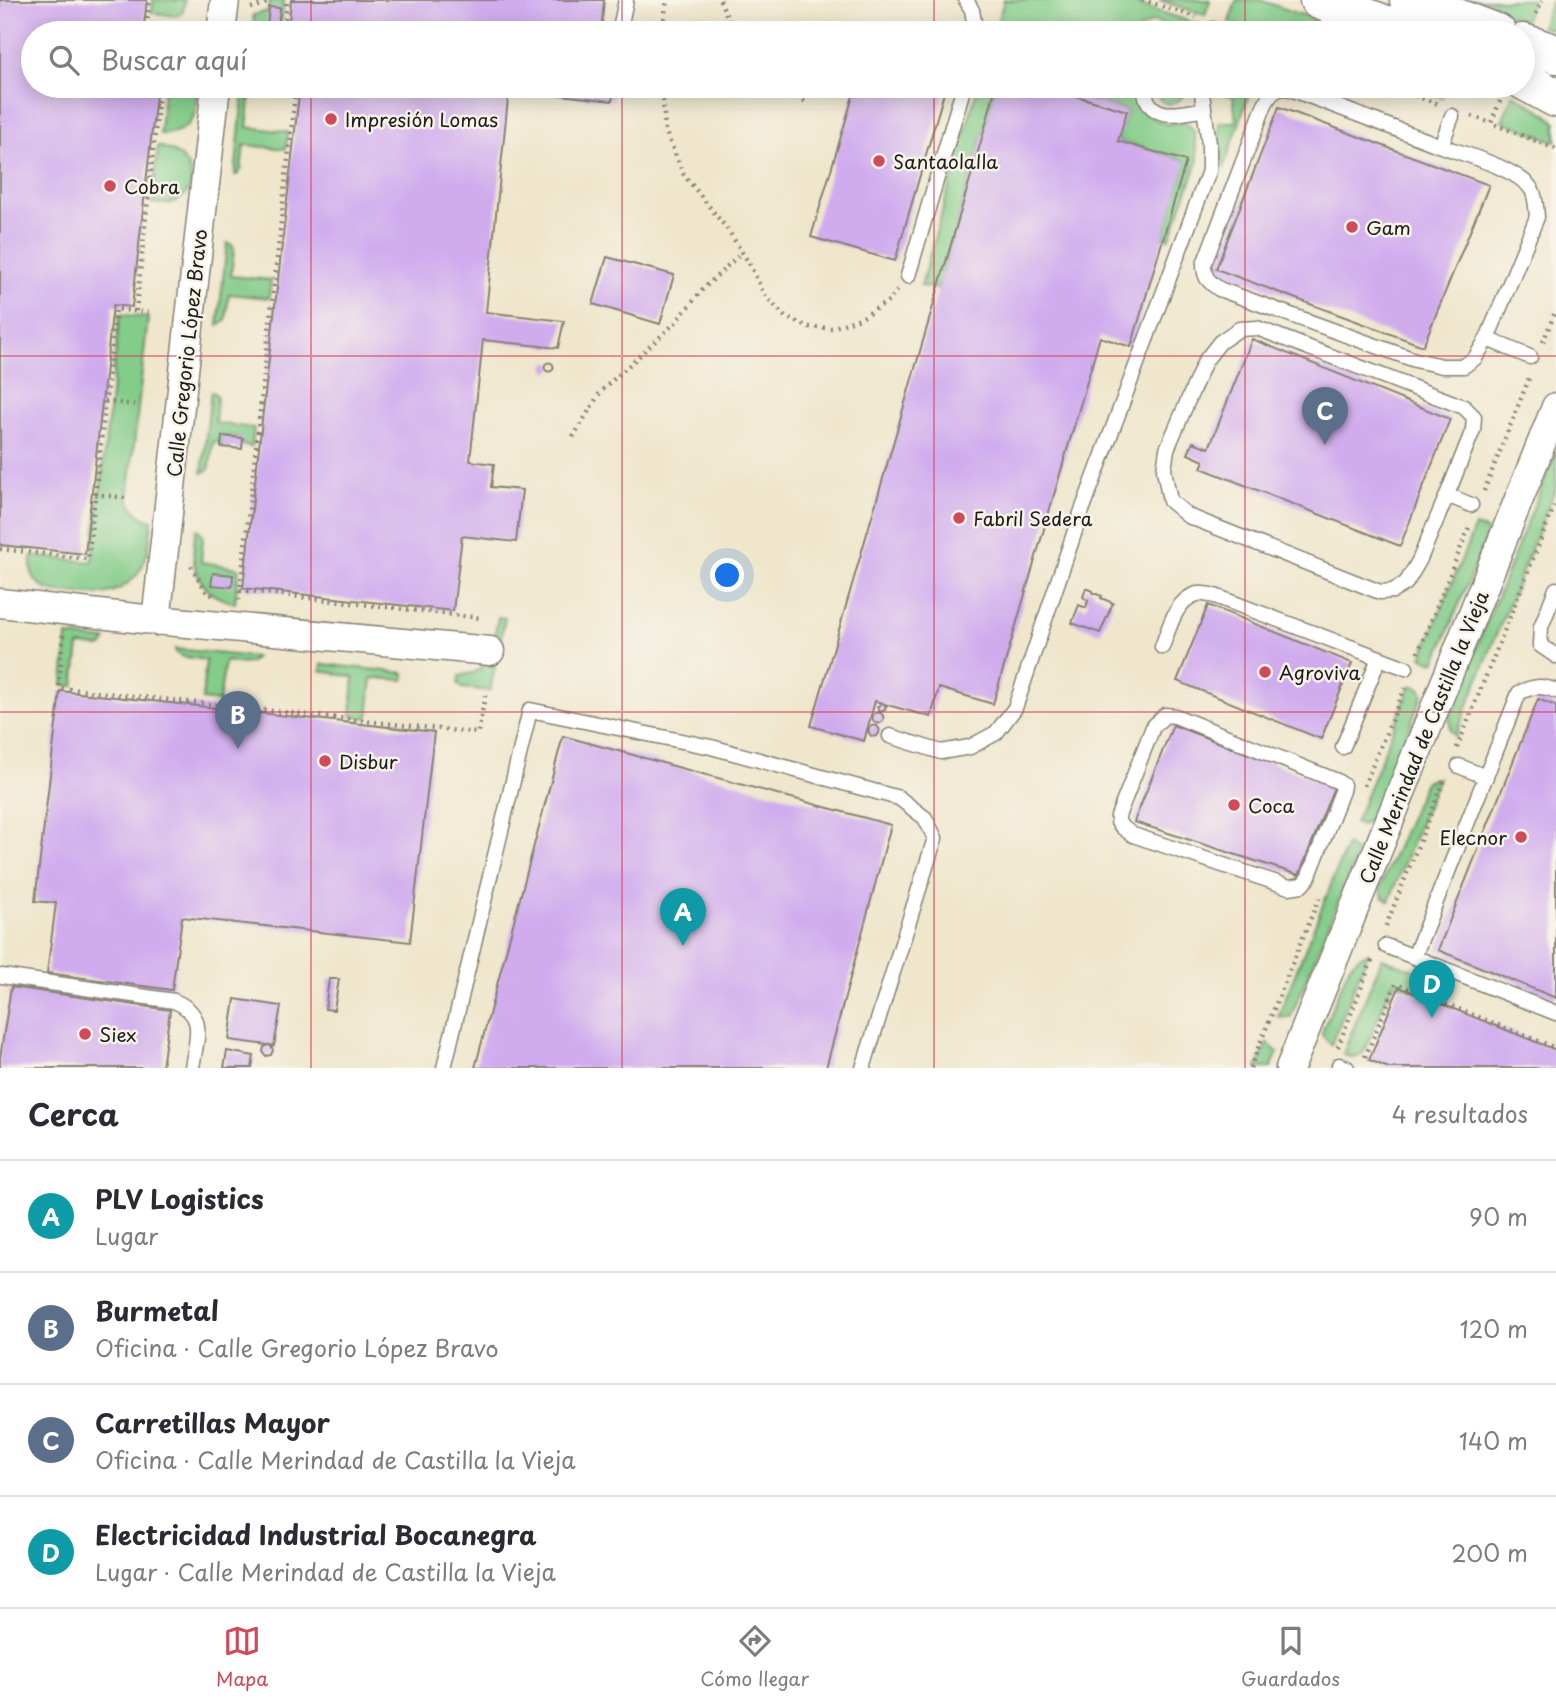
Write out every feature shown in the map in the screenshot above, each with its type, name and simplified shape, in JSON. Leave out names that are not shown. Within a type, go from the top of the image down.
[{"type":"main road","points":[[1319,0],[1376,21]]},
{"type":"main road","points":[[1409,0],[1465,21]]},
{"type":"main road","points":[[1535,47],[1556,54]]},
{"type":"main road","points":[[1535,94],[1556,98]]},
{"type":"street","points":[[222,21],[225,0]]},
{"type":"street","name":"Calle Gregorio López Bravo","points":[[156,621],[215,98]]},
{"type":"street","name":"Calle Merindad de Castilla la Vieja","points":[[1290,1068],[1556,407]]},
{"type":"street","points":[[0,603],[156,621],[489,652]]},
{"type":"lane","points":[[622,21],[626,0]]},
{"type":"lane","points":[[966,0],[972,9],[974,21]]},
{"type":"lane","points":[[908,276],[960,98]]},
{"type":"lane","points":[[1146,98],[1148,103],[1167,114],[1204,109]]},
{"type":"lane","points":[[890,736],[941,752],[970,747],[996,733],[1014,708],[1080,516],[1209,171],[1209,144],[1203,98]]},
{"type":"lane","points":[[1269,98],[1204,264],[1204,274],[1210,283],[1219,289],[1415,360],[1442,366],[1464,366],[1475,358],[1487,340],[1537,217],[1531,189],[1518,176],[1314,98]]},
{"type":"lane","points":[[1441,146],[1452,116]]},
{"type":"lane","points":[[1257,328],[1464,407],[1474,417],[1473,430],[1447,495],[1419,561],[1406,583],[1393,591],[1380,592],[1188,516],[1170,501],[1164,470],[1167,449],[1205,361],[1220,342],[1239,329],[1257,328]]},
{"type":"lane","points":[[1487,340],[1530,357]]},
{"type":"lane","points":[[1447,495],[1471,505]]},
{"type":"lane","points":[[1556,589],[1541,627],[1540,645],[1556,656]]},
{"type":"lane","points":[[1162,647],[1175,612],[1182,603],[1197,594],[1215,596],[1406,668]]},
{"type":"lane","points":[[1343,747],[1379,658]]},
{"type":"lane","points":[[1414,957],[1519,693],[1529,688],[1546,687],[1556,691]]},
{"type":"lane","points":[[444,1068],[530,710],[711,747],[886,794],[899,798],[925,818],[935,838],[863,1068]]},
{"type":"lane","points":[[1166,715],[1175,716],[1343,785],[1334,829],[1308,878],[1302,885],[1289,887],[1133,835],[1118,822],[1118,816],[1153,727],[1166,715]]},
{"type":"lane","points":[[1453,768],[1486,777]]},
{"type":"lane","points":[[1380,950],[1414,957],[1556,1013]]},
{"type":"lane","points":[[2,976],[174,1001],[187,1006],[195,1014],[198,1027],[192,1068]]},
{"type":"path","points":[[147,21],[150,0]]},
{"type":"path","points":[[285,21],[287,0]]},
{"type":"path","points":[[664,21],[667,0]]},
{"type":"path","points":[[720,0],[729,21]]},
{"type":"path","points":[[1142,0],[1197,21]]},
{"type":"path","points":[[136,311],[159,98]]},
{"type":"path","points":[[237,608],[295,98]]},
{"type":"path","points":[[663,98],[665,130],[684,175],[728,230],[764,294],[785,317],[809,327],[832,328],[863,317],[890,300],[908,276]]},
{"type":"path","points":[[799,98],[809,104]]},
{"type":"path","points":[[1506,98],[1491,123],[1556,149]]},
{"type":"path","points":[[573,437],[601,391],[675,323],[702,290],[742,252]]},
{"type":"path","points":[[0,549],[88,559],[116,309],[150,313]]},
{"type":"path","points":[[105,401],[135,405]]},
{"type":"path","points":[[95,495],[125,498]]},
{"type":"path","points":[[1456,751],[1556,502]]},
{"type":"path","points":[[190,564],[205,591],[216,598]]},
{"type":"path","points":[[240,590],[480,618]]},
{"type":"path","points":[[63,634],[59,688],[478,733],[486,691]]},
{"type":"path","points":[[1384,930],[1453,768]]},
{"type":"path","points":[[1341,1061],[1380,950]]},
{"type":"path","points":[[1361,1068],[1396,984],[1556,1048]]},
{"type":"green space","points":[[153,0],[185,0],[183,12],[176,16],[152,13]]},
{"type":"green space","points":[[270,0],[284,0],[281,21],[254,21],[253,15],[269,11]]},
{"type":"green space","points":[[1004,0],[1125,0],[1189,21],[1153,21],[998,21]]},
{"type":"green space","points":[[1159,0],[1210,0],[1205,15]]},
{"type":"green space","points":[[1260,0],[1319,21],[1229,21],[1236,1]]},
{"type":"green space","points":[[1468,0],[1533,0],[1524,21]]},
{"type":"green space","points":[[1552,1],[1556,3],[1556,30],[1541,27]]},
{"type":"green space","points":[[163,98],[197,98],[190,123],[178,131],[160,134]]},
{"type":"green space","points":[[243,98],[247,98],[250,100],[247,127],[288,132],[286,149],[244,145],[241,170],[235,175]]},
{"type":"green space","points":[[975,98],[992,98],[938,289],[921,286]]},
{"type":"green space","points":[[1083,98],[1136,98],[1149,116],[1168,124],[1181,122],[1194,131],[1198,162],[1168,239],[1163,237],[1185,161],[1118,141],[1127,111]]},
{"type":"green space","points":[[1159,98],[1181,98],[1170,104]]},
{"type":"green space","points":[[1233,98],[1248,98],[1224,167],[1219,122],[1236,122]]},
{"type":"green space","points":[[1511,98],[1520,98],[1556,122],[1556,142],[1502,121]]},
{"type":"green space","points":[[158,146],[173,152],[184,161],[190,171],[188,191],[180,199],[168,203],[152,203]]},
{"type":"green space","points":[[227,243],[234,249],[231,276],[271,280],[269,298],[229,294],[226,320],[218,325]]},
{"type":"green space","points":[[120,314],[148,318],[128,498],[140,516],[152,520],[148,550],[135,577],[114,591],[94,594],[46,589],[34,578],[31,556],[92,562]]},
{"type":"green space","points":[[211,392],[217,397],[215,423],[254,428],[252,447],[242,445],[242,438],[223,436],[222,443],[213,442],[210,466],[202,473]]},
{"type":"green space","points":[[1556,452],[1556,487],[1455,737],[1451,731],[1449,715]]},
{"type":"green space","points":[[1475,526],[1485,530],[1487,535],[1436,661],[1433,662],[1422,657]]},
{"type":"green space","points":[[197,529],[203,538],[201,562],[239,568],[235,603],[214,595],[201,581],[194,556]]},
{"type":"green space","points":[[498,617],[505,618],[490,691],[462,688],[458,683],[460,676],[477,671],[487,661],[493,647]]},
{"type":"green space","points":[[67,636],[106,640],[100,647],[79,646],[74,686],[63,685]]},
{"type":"green space","points":[[175,649],[255,657],[246,663],[225,661],[219,702],[202,700],[206,660],[180,656]]},
{"type":"green space","points":[[322,664],[404,673],[404,680],[372,678],[368,718],[351,716],[354,677],[321,671]]},
{"type":"green space","points":[[1411,685],[1421,689],[1423,694],[1371,820],[1361,825],[1355,823]]},
{"type":"green space","points":[[1438,778],[1389,901],[1383,897],[1380,887],[1424,784]]},
{"type":"green space","points":[[1347,845],[1355,852],[1355,861],[1291,1016],[1278,1017]]},
{"type":"green space","points":[[1368,953],[1331,1045],[1322,1035],[1323,1029],[1350,965]]},
{"type":"green space","points":[[1382,958],[1432,977],[1425,994],[1393,982],[1364,1052],[1351,1057],[1343,1054]]},
{"type":"green space","points":[[1267,1043],[1278,1052],[1271,1068],[1257,1068]]},
{"type":"building","points":[[0,0],[147,0],[144,21],[21,21],[21,98],[156,98],[132,307],[113,305],[85,554],[0,545]]},
{"type":"building","points":[[291,0],[604,0],[602,21],[289,21]]},
{"type":"building","points":[[269,7],[280,8],[279,21],[268,21]]},
{"type":"building","points":[[299,98],[508,98],[486,312],[564,321],[558,348],[483,340],[470,461],[494,464],[491,487],[522,490],[516,542],[462,536],[453,611],[243,588]]},
{"type":"building","points":[[586,98],[613,98],[612,101]]},
{"type":"building","name":"Santaolalla","points":[[852,98],[943,98],[895,261],[811,237]]},
{"type":"building","name":"Fabril Sedera","points":[[993,98],[1083,98],[1127,111],[1118,141],[1186,161],[1131,347],[1100,337],[993,704],[939,688],[931,717],[884,704],[885,710],[880,712],[877,707],[882,703],[875,701],[864,741],[811,726]]},
{"type":"building","name":"Gam","points":[[1279,107],[1489,185],[1423,346],[1216,269]]},
{"type":"building","points":[[607,257],[674,275],[660,324],[593,304]]},
{"type":"building","points":[[1252,339],[1450,419],[1400,546],[1201,468],[1204,461],[1188,454],[1193,442],[1209,448]]},
{"type":"building","points":[[549,362],[554,367],[549,372],[544,367]]},
{"type":"building","points":[[222,436],[243,438],[242,449],[221,447]]},
{"type":"building","points":[[213,573],[233,575],[232,587],[211,585]]},
{"type":"building","points":[[1086,588],[1113,603],[1100,633],[1072,623],[1079,605],[1086,608],[1088,601],[1083,597]]},
{"type":"building","name":"Agroviva","points":[[1208,605],[1352,663],[1321,739],[1177,681]]},
{"type":"building","points":[[60,691],[434,732],[410,942],[182,917],[172,990],[47,973],[56,903],[35,901]]},
{"type":"building","points":[[1538,699],[1556,706],[1556,998],[1438,950]]},
{"type":"building","points":[[878,713],[882,714],[882,722],[878,723],[874,722],[873,718],[874,714]]},
{"type":"building","points":[[874,725],[880,731],[874,737],[868,731]]},
{"type":"building","name":"Coca","points":[[1173,725],[1334,787],[1299,875],[1134,822]]},
{"type":"building","points":[[563,736],[891,825],[826,1068],[475,1068]]},
{"type":"building","points":[[329,979],[339,979],[334,1010],[325,1009]]},
{"type":"building","name":"Siex","points":[[11,987],[170,1010],[162,1068],[0,1068]]},
{"type":"building","points":[[1399,987],[1556,1050],[1556,1068],[1389,1068],[1369,1060]]},
{"type":"building","points":[[235,999],[281,1006],[274,1046],[270,1045],[273,1050],[271,1055],[266,1056],[263,1052],[268,1045],[229,1040]]},
{"type":"building","points":[[227,1051],[254,1056],[252,1068],[224,1068]]},
{"type":"place","name":"Impresión Lomas","points":[[331,119]]},
{"type":"place","name":"Santaolalla","points":[[879,161]]},
{"type":"place","name":"Cobra","points":[[110,186]]},
{"type":"place","name":"Gam","points":[[1352,227]]},
{"type":"place","name":"Carretillas Mayor","points":[[1325,445]]},
{"type":"place","name":"Fabril Sedera","points":[[959,518]]},
{"type":"place","name":"Agroviva","points":[[1265,672]]},
{"type":"place","name":"Burmetal","points":[[238,749]]},
{"type":"place","name":"Disbur","points":[[325,761]]},
{"type":"place","name":"Coca","points":[[1234,805]]},
{"type":"place","name":"Elecnor","points":[[1521,837]]},
{"type":"place","name":"PLV Logistics","points":[[683,946]]},
{"type":"place","name":"Electricidad Industrial Bocanegra","points":[[1432,1018]]},
{"type":"place","name":"Siex","points":[[85,1034]]}]
